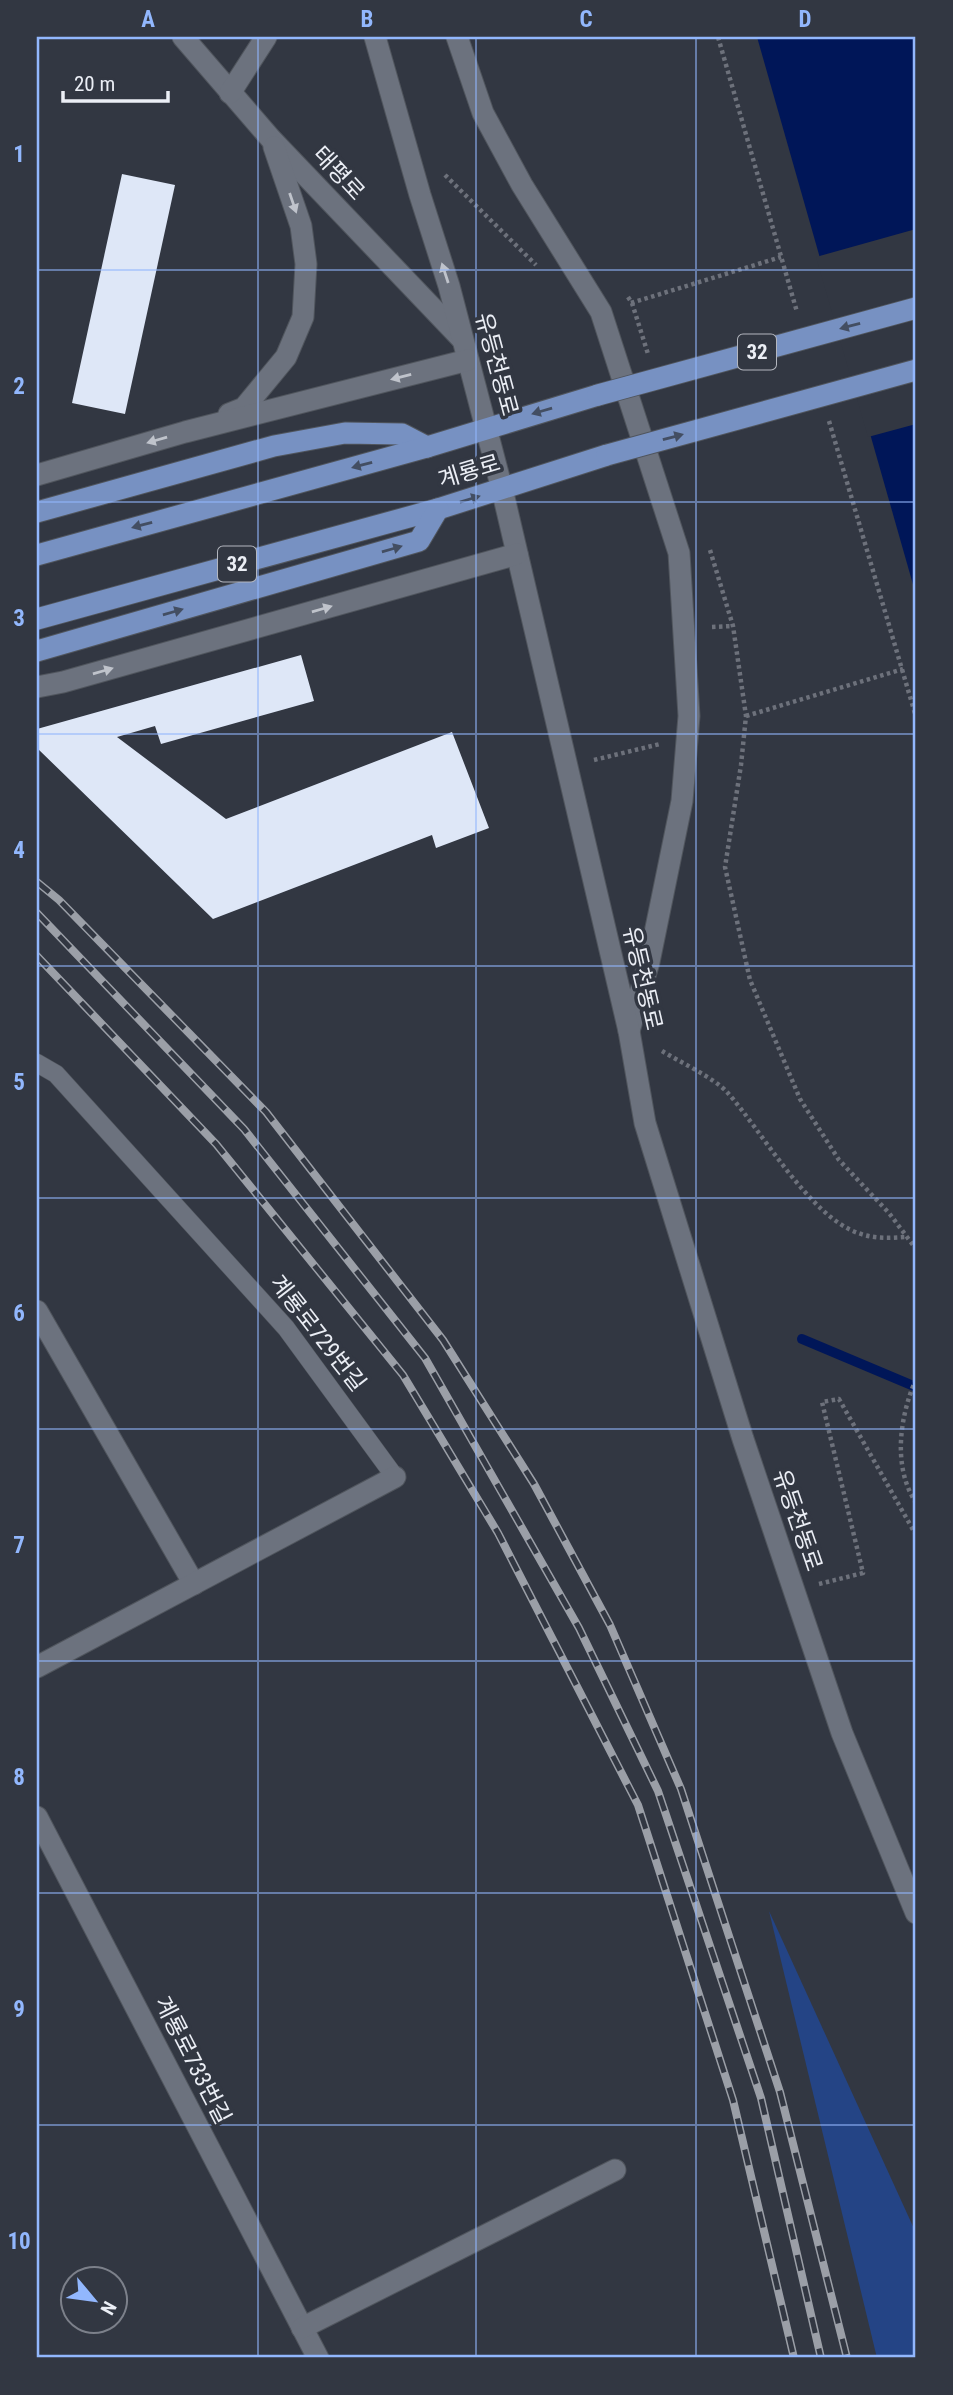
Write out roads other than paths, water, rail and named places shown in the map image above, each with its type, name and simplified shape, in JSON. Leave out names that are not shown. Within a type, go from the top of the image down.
[{"type":"main road","name":"태평로","points":[[183,37],[271,139],[465,350]]},
{"type":"main road","points":[[230,93],[265,37]]},
{"type":"main road","name":"유등천동로","points":[[375,37],[449,286],[487,428],[629,1031],[645,1123],[743,1440],[842,1733],[916,1913]]},
{"type":"main road","points":[[457,37],[483,113],[522,185],[601,312],[679,553],[689,716],[682,801],[649,962],[629,1031]]},
{"type":"main road","points":[[185,432],[244,408],[286,357],[303,317],[306,264],[301,226],[271,139]]},
{"type":"main road","name":"계룡로","points":[[37,555],[427,447],[598,395],[916,308]]},
{"type":"main road","points":[[37,475],[465,350]]},
{"type":"main road","name":"계룡로","points":[[37,619],[438,509],[607,455],[916,370]]},
{"type":"main road","points":[[37,512],[274,446],[345,433],[402,434],[427,447]]},
{"type":"main road","points":[[37,651],[419,541],[438,509]]},
{"type":"main road","points":[[37,687],[517,554]]},
{"type":"main road","points":[[37,1311],[194,1584]]},
{"type":"main road","name":"계룡로729번길","points":[[37,1667],[395,1478]]},
{"type":"main road","name":"계룡로733번길","points":[[37,1817],[317,2358]]},
{"type":"main road","points":[[302,2328],[614,2170]]},
{"type":"lane","name":"계룡로729번길","points":[[37,1063],[56,1074],[286,1328],[395,1478]]},
{"type":"waterway","points":[[802,1339],[916,1387]]},
{"type":"railway","points":[[37,882],[59,900],[266,1112],[443,1340],[534,1484],[610,1625],[681,1789],[780,2092],[847,2358]]},
{"type":"railway","points":[[37,913],[244,1129],[425,1358],[579,1628],[658,1791],[761,2098],[821,2358]]},
{"type":"railway","points":[[37,956],[216,1144],[403,1375],[498,1533],[638,1805],[733,2100],[794,2358]]}]
